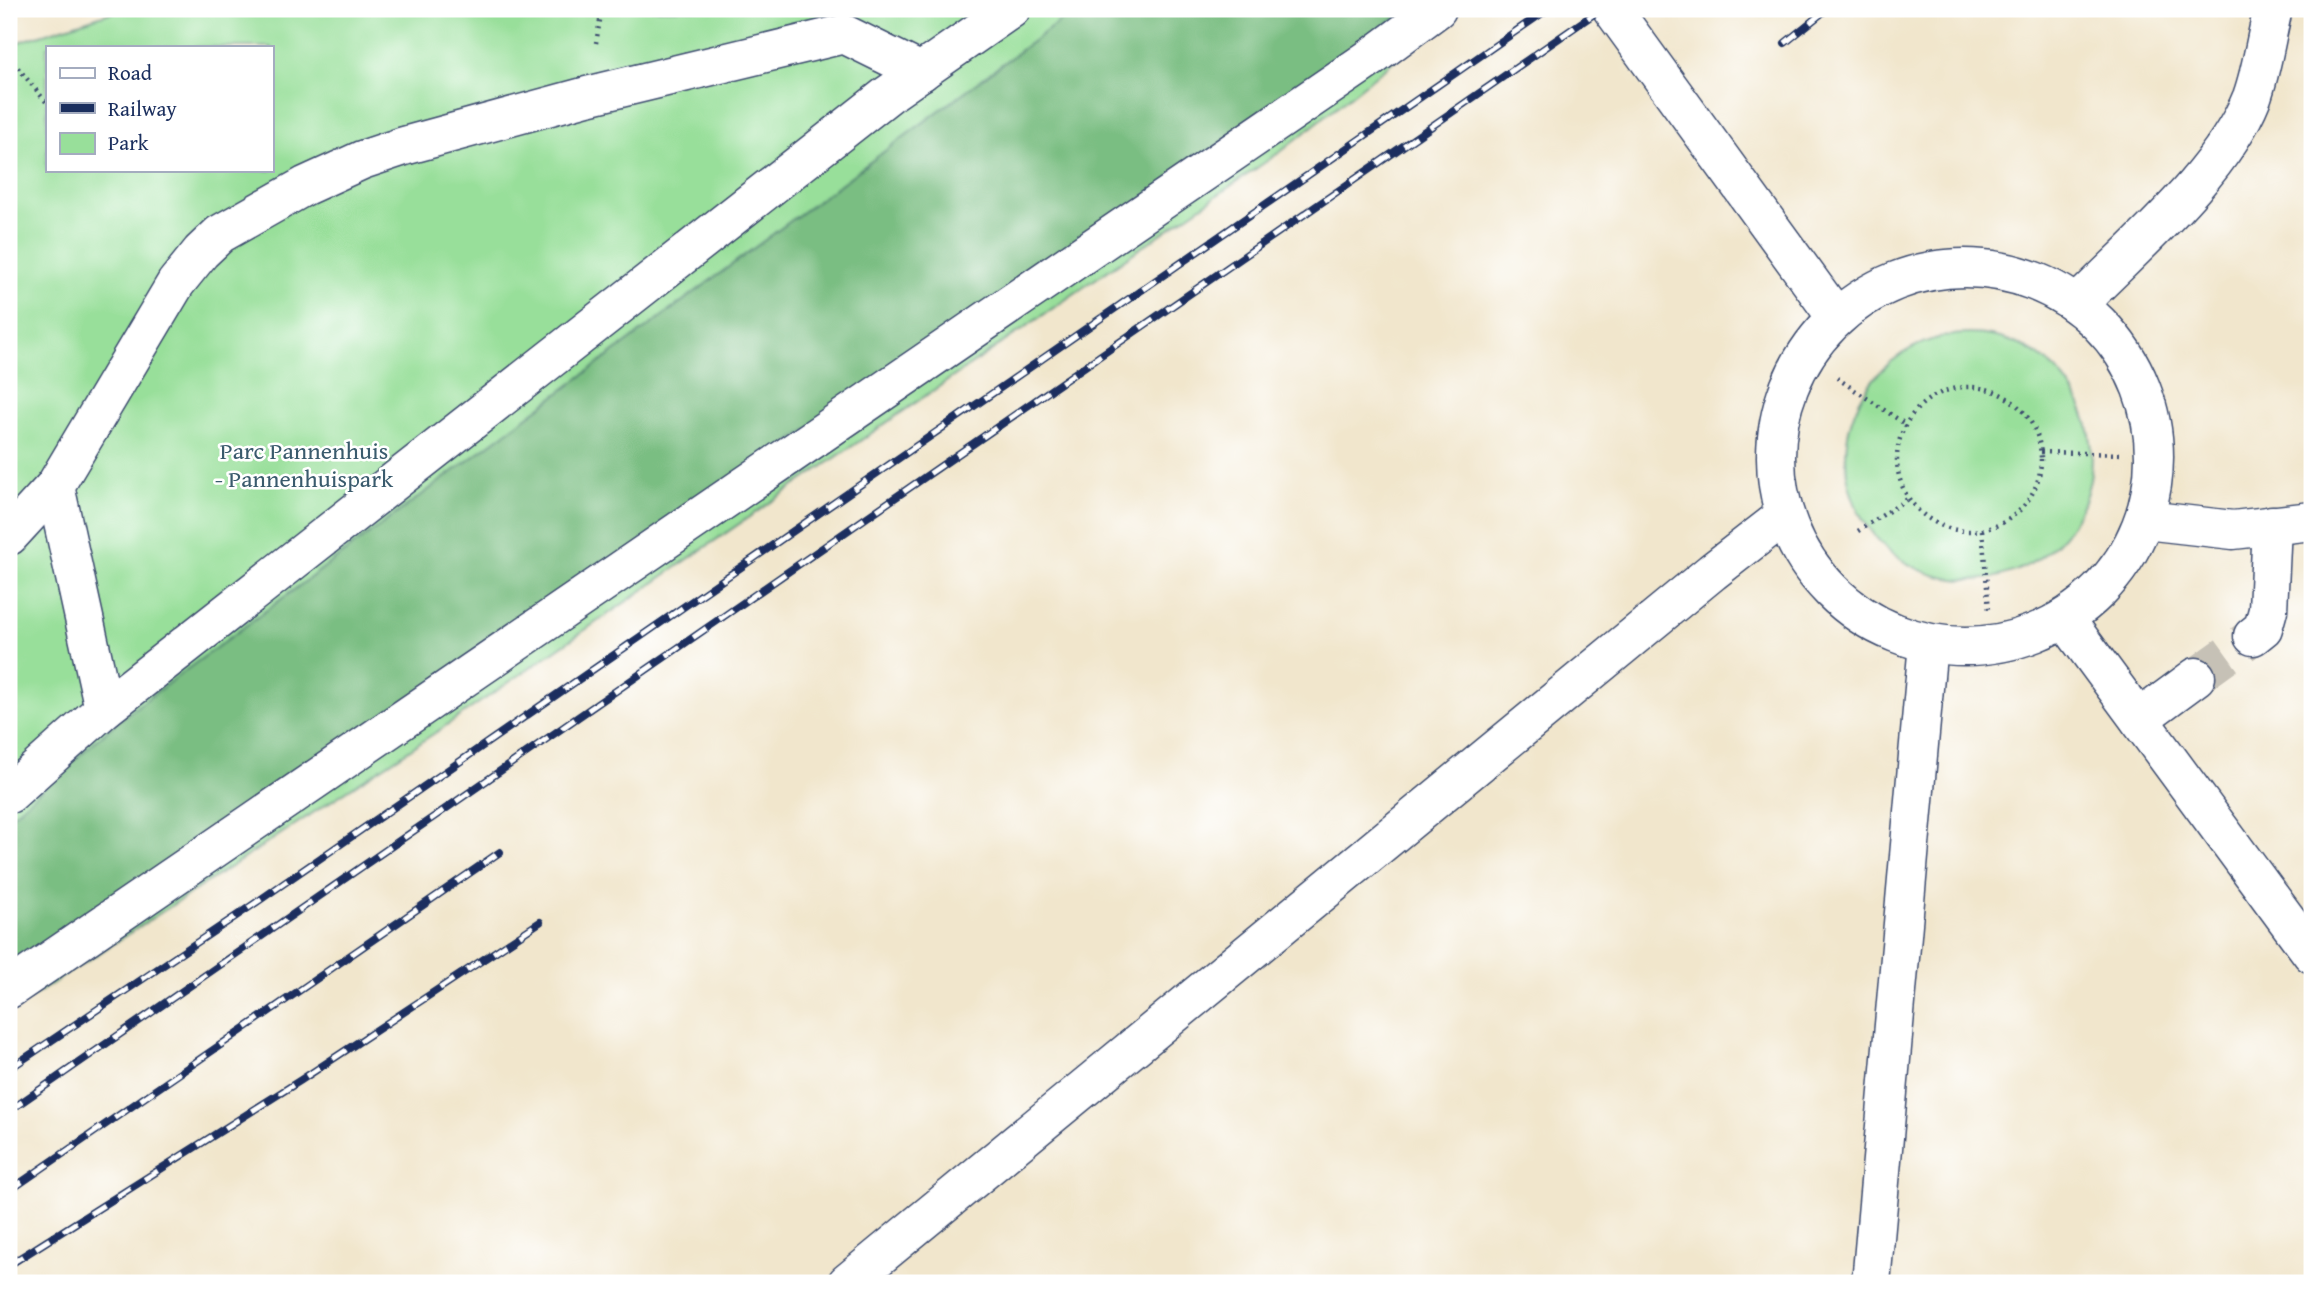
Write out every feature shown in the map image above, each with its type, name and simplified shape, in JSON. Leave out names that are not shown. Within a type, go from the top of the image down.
[{"type":"street","points":[[9,794],[104,709],[889,94],[1011,9]]},
{"type":"street","points":[[9,989],[1372,57],[1437,9]]},
{"type":"street","points":[[1612,9],[1836,317]]},
{"type":"street","points":[[2078,304],[2194,187],[2220,153],[2242,119],[2253,95],[2273,9]]},
{"type":"street","points":[[9,536],[55,486],[176,283],[201,252],[220,234],[305,186],[362,160],[417,142],[586,96],[844,34],[921,72]]},
{"type":"street","points":[[1980,268],[2032,279],[2078,304],[2117,344],[2133,368],[2149,406],[2155,448],[2153,485],[2145,520],[2126,559],[2099,592],[2065,619],[2031,635],[1992,645],[1928,643],[1889,632],[1854,611],[1824,585],[1800,552],[1784,516],[1775,475],[1776,433],[1786,391],[1805,354],[1836,317],[1879,287],[1928,270],[1980,268]]},
{"type":"street","points":[[55,486],[104,709]]},
{"type":"street","points":[[847,1283],[1712,572],[1784,516]]},
{"type":"street","points":[[2145,520],[2233,530],[2312,521]]},
{"type":"street","points":[[2246,627],[2263,628],[2270,596],[2272,525]]},
{"type":"street","points":[[2065,619],[2312,954]]},
{"type":"street","points":[[1871,1283],[1928,643]]},
{"type":"street","points":[[2139,719],[2185,675]]},
{"type":"path","points":[[9,57],[46,102]]},
{"type":"path","points":[[1837,378],[1905,424]]},
{"type":"path","points":[[1961,387],[1984,388],[2005,396],[2023,411],[2035,430],[2041,452],[2040,474],[2032,494],[2019,511],[2002,523],[1982,530],[1940,526],[1922,515],[1900,481],[1896,462],[1898,442],[1905,424],[1919,406],[1939,392],[1961,387]]},
{"type":"path","points":[[2041,452],[2124,454]]},
{"type":"path","points":[[1858,531],[1909,498]]},
{"type":"path","points":[[1982,530],[1989,610]]},
{"type":"green space","name":"Parc Pannenhuis - Pannenhuispark","points":[[122,9],[1458,9],[1283,150],[441,729],[9,1012],[9,697],[13,694],[9,687],[9,45]]},
{"type":"green space","points":[[1076,9],[1407,9],[1135,205],[9,978],[9,818],[120,719]]},
{"type":"green space","points":[[1957,334],[1981,334],[2005,339],[2027,348],[2056,370],[2083,410],[2090,433],[2090,481],[2083,504],[2056,544],[2027,566],[2005,575],[1981,580],[1957,580],[1933,575],[1911,566],[1891,552],[1874,535],[1860,515],[1851,493],[1846,469],[1846,445],[1851,421],[1860,399],[1874,379],[1891,362],[1911,348],[1933,339]]},
{"type":"tunnel","points":[[2196,677],[2253,636]]},
{"type":"railway","points":[[9,1069],[254,904],[1548,9]]},
{"type":"railway","points":[[9,1111],[1601,9]]},
{"type":"railway","points":[[1785,43],[1827,9]]},
{"type":"railway","points":[[9,1191],[500,852]]},
{"type":"railway","points":[[9,1265],[301,1080],[540,922]]}]
